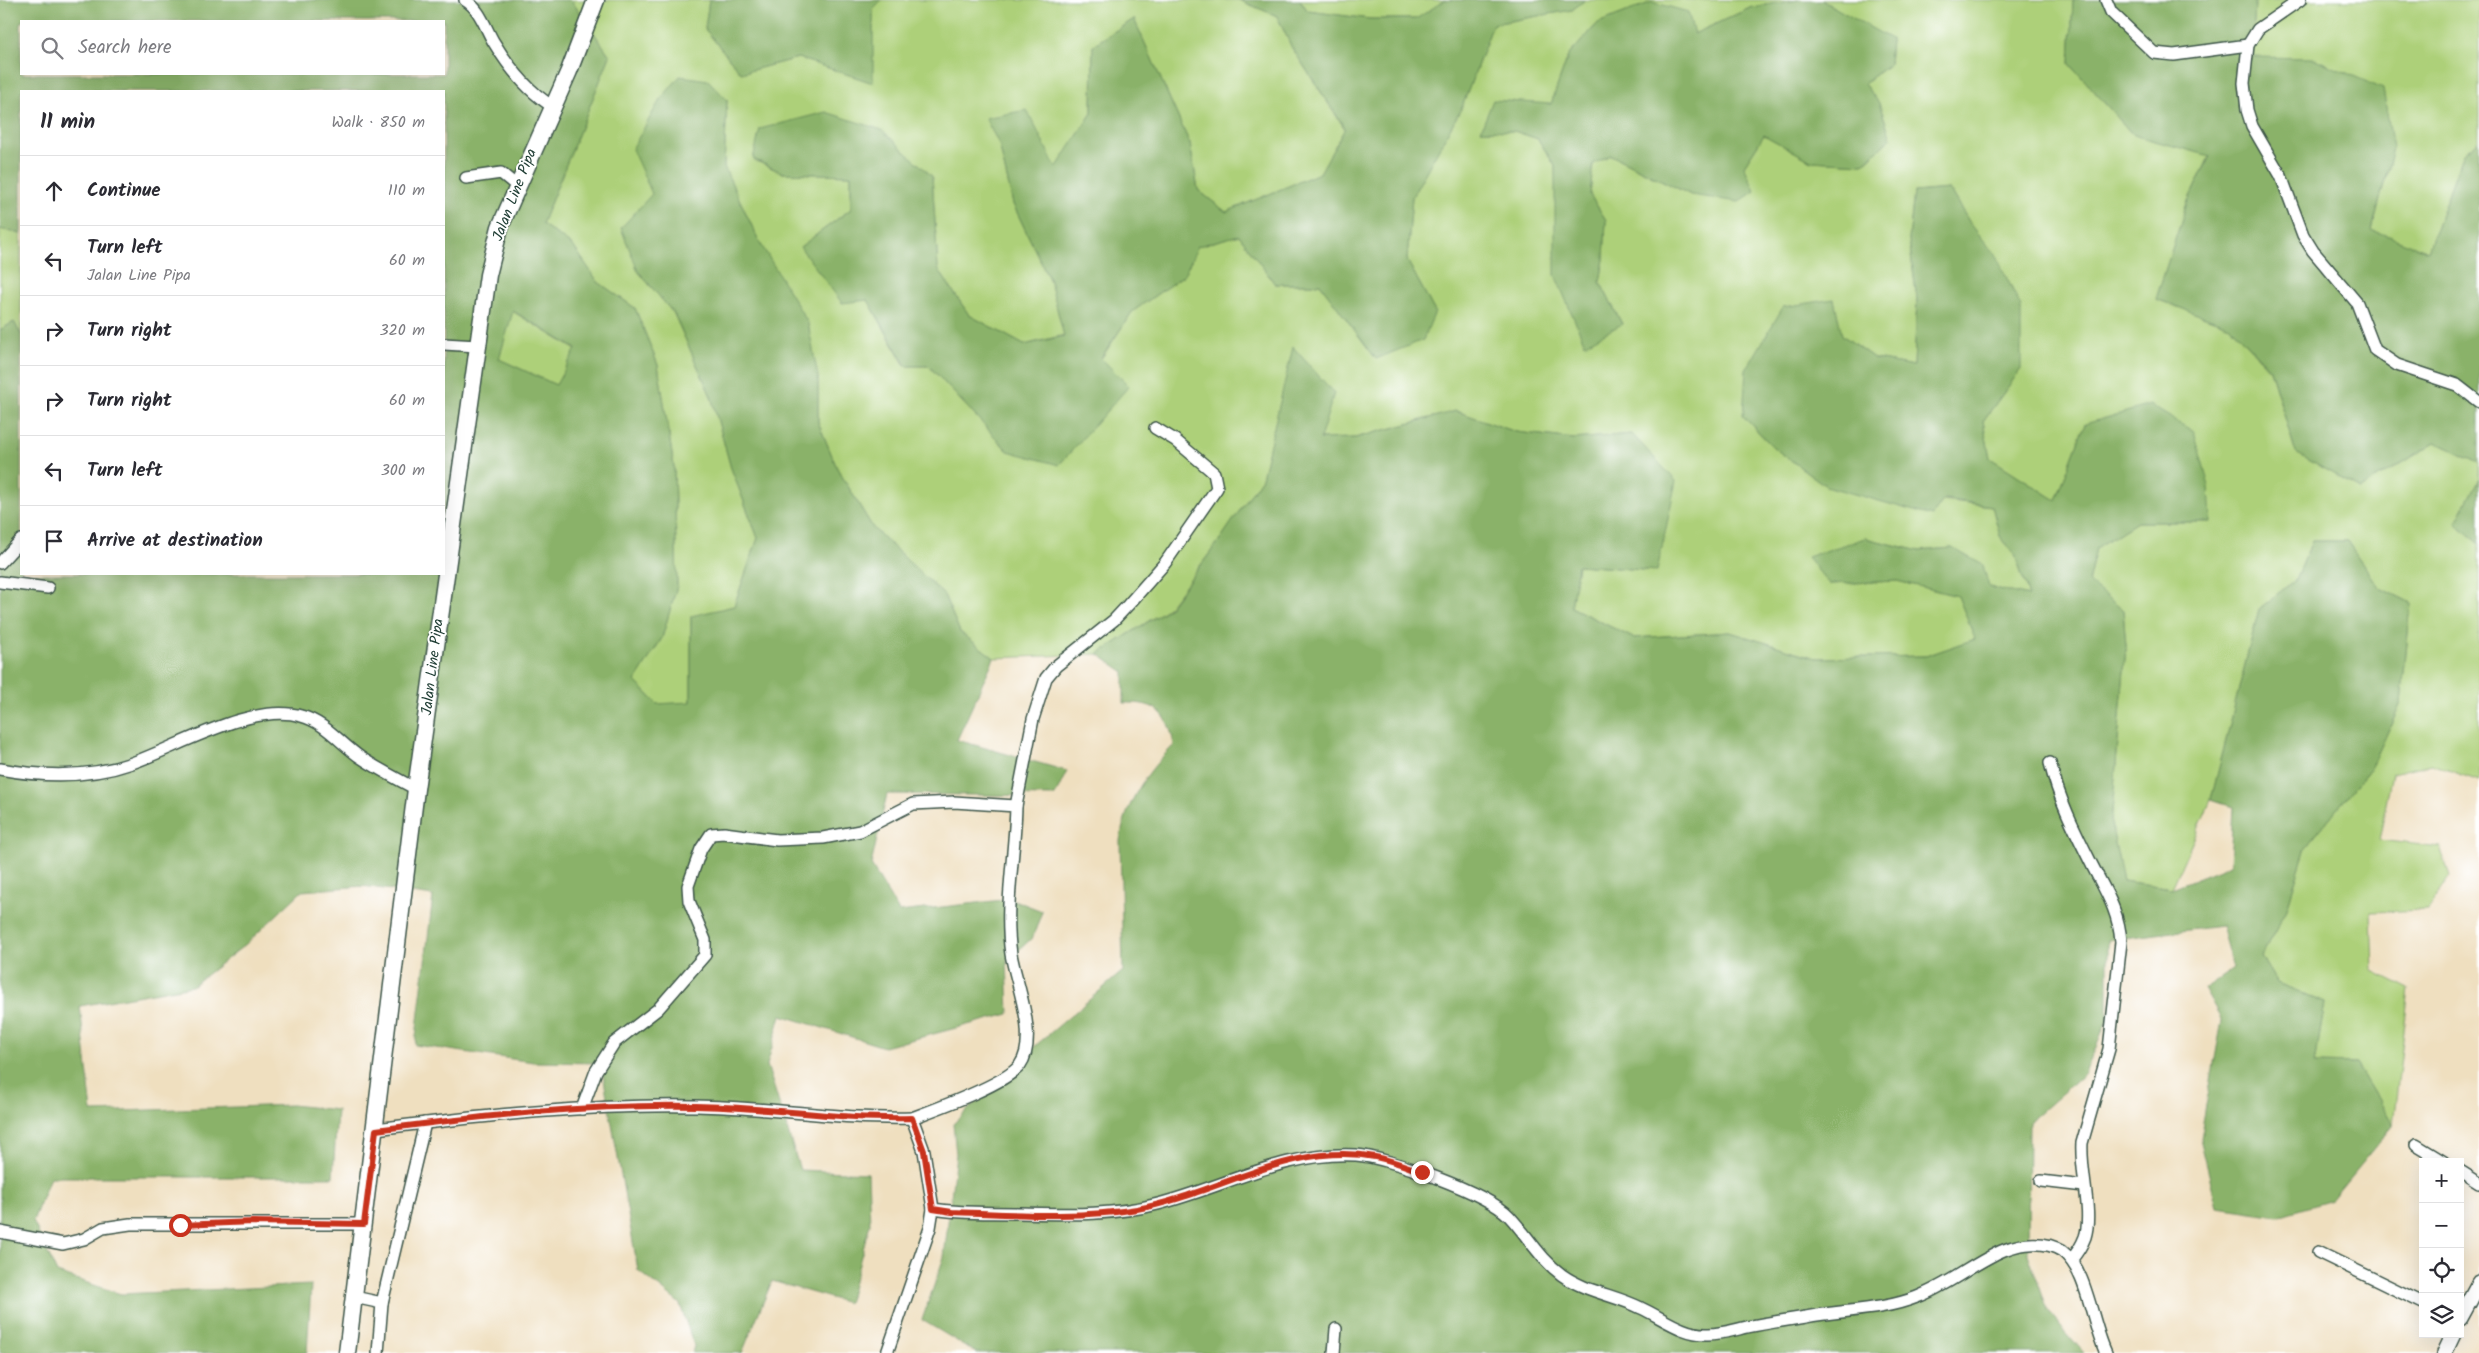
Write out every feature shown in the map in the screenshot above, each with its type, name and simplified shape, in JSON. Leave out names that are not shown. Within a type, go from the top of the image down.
[{"type":"main road","name":"Jalan Line Pipa","points":[[347,1353],[376,1130],[416,789],[488,275],[500,228],[576,53],[596,0]]},
{"type":"street","points":[[465,0],[477,11],[494,42],[514,72],[537,97],[552,106]]},
{"type":"street","points":[[2106,0],[2111,12],[2154,54],[2174,55],[2248,45]]},
{"type":"street","points":[[2300,0],[2258,29],[2248,45],[2244,82],[2246,110],[2252,126],[2281,176],[2303,235],[2313,251],[2357,303],[2375,350],[2397,365],[2452,382],[2478,398]]},
{"type":"street","points":[[466,178],[501,173],[517,186]]},
{"type":"street","points":[[445,344],[477,346]]},
{"type":"street","points":[[376,1130],[425,1123],[582,1109],[696,1106],[854,1119],[912,1118],[939,1108],[1011,1074],[1024,1057],[1026,1026],[1010,940],[1016,806],[1033,719],[1046,678],[1056,666],[1114,620],[1128,605],[1164,563],[1217,488],[1214,473],[1175,440],[1155,428]]},
{"type":"street","points":[[0,563],[20,541]]},
{"type":"street","points":[[0,582],[48,588]]},
{"type":"street","points":[[0,769],[59,775],[107,770],[131,763],[218,728],[271,714],[288,713],[314,720],[360,757],[416,789]]},
{"type":"street","points":[[2050,763],[2063,805],[2112,900],[2120,927],[2121,942],[2108,1049],[2082,1144],[2081,1158],[2087,1216],[2086,1235],[2072,1260]]},
{"type":"street","points":[[582,1109],[596,1070],[614,1043],[658,1009],[705,956],[706,940],[689,901],[688,886],[698,856],[711,834],[724,833],[776,840],[823,838],[860,831],[875,825],[903,807],[913,804],[954,802],[1016,806]]},
{"type":"street","points":[[887,1353],[930,1228],[933,1209],[924,1151],[912,1118]]},
{"type":"street","points":[[378,1353],[382,1304],[425,1123]]},
{"type":"street","points":[[2416,1145],[2437,1158]]},
{"type":"street","points":[[933,1209],[982,1213],[1114,1212],[1154,1206],[1185,1197],[1284,1162],[1339,1155],[1375,1157],[1422,1172],[1494,1204],[1508,1214],[1549,1264],[1580,1286],[1633,1304],[1688,1332],[1704,1335],[1910,1300],[1940,1287],[2001,1251],[2033,1243],[2047,1244],[2072,1260],[2080,1276],[2097,1332],[2106,1353]]},
{"type":"street","points":[[2464,1174],[2479,1183]]},
{"type":"street","points":[[2041,1181],[2084,1186]]},
{"type":"street","points":[[0,1232],[63,1244],[84,1239],[103,1228],[130,1224],[364,1224]]},
{"type":"street","points":[[2318,1252],[2419,1301]]},
{"type":"street","points":[[2464,1311],[2479,1283]]},
{"type":"street","points":[[354,1297],[382,1304]]},
{"type":"street","points":[[1334,1353],[1336,1329]]},
{"type":"street","points":[[2444,1353],[2451,1338]]},
{"type":"green space","points":[[0,0],[571,0],[610,56],[542,224],[573,246],[598,282],[635,308],[658,365],[674,467],[677,586],[662,638],[635,681],[657,704],[691,702],[691,616],[734,606],[758,538],[731,468],[711,396],[674,314],[638,271],[621,228],[652,194],[632,149],[660,100],[680,76],[708,80],[727,100],[724,167],[759,241],[808,323],[818,377],[818,422],[837,468],[873,528],[944,595],[960,632],[994,658],[957,740],[1067,771],[1055,796],[887,794],[871,865],[899,912],[1011,899],[1042,911],[1033,937],[1007,961],[1009,1014],[884,1047],[781,1015],[767,1065],[800,1170],[868,1173],[870,1224],[848,1303],[772,1281],[742,1353],[692,1353],[694,1346],[680,1304],[638,1270],[601,1063],[533,1062],[415,1045],[433,896],[363,886],[302,891],[246,944],[192,986],[80,1006],[92,1112],[292,1105],[337,1110],[333,1177],[50,1177],[33,1221],[57,1273],[121,1294],[311,1285],[307,1353],[0,1353],[0,330],[14,322],[20,333],[20,575],[445,575],[445,90],[20,90],[20,234],[0,229]],"holes":[[[513,311],[576,349],[556,385],[499,359]]]},
{"type":"green space","points":[[571,0],[709,0],[705,29],[741,73],[798,58],[872,82],[873,9],[881,0],[1239,0],[1277,16],[1292,48],[1345,129],[1320,173],[1226,212],[1198,190],[1190,144],[1134,19],[1093,45],[1092,113],[1056,169],[999,144],[1013,204],[1050,281],[1064,335],[1024,345],[969,315],[938,269],[932,176],[760,129],[754,160],[783,173],[851,175],[851,209],[800,247],[868,300],[905,366],[929,366],[1008,451],[1129,386],[1101,359],[1132,312],[1184,275],[1198,246],[1239,235],[1275,284],[1320,284],[1376,358],[1435,312],[1407,260],[1412,196],[1462,107],[1493,24],[1572,10],[1585,0],[1798,0],[1752,7],[1694,34],[1652,2],[1598,23],[1568,56],[1551,104],[1481,130],[1514,131],[1538,139],[1555,166],[1557,209],[1622,324],[1600,282],[1604,259],[1606,220],[1590,195],[1593,164],[1611,155],[1691,195],[1744,166],[1764,135],[1811,161],[1863,164],[1891,138],[1879,103],[1864,84],[1889,64],[1891,40],[1821,0],[2073,0],[2070,64],[2133,135],[2210,155],[2187,203],[2156,299],[2230,326],[2270,370],[2296,453],[2360,489],[2436,442],[2479,463],[2479,478],[2456,523],[2479,544],[2479,781],[2431,764],[2392,773],[2379,840],[2440,847],[2450,876],[2427,910],[2371,912],[2373,971],[2409,989],[2393,1125],[2356,1064],[2315,1063],[2325,1002],[2277,983],[2261,957],[2286,911],[2306,847],[2372,766],[2401,703],[2411,603],[2379,587],[2347,541],[2312,541],[2297,578],[2259,609],[2211,800],[2172,888],[2123,881],[2111,824],[2126,646],[2123,610],[2088,583],[2096,548],[2137,522],[2211,522],[2085,424],[2056,500],[1990,458],[1983,421],[2021,369],[1970,223],[1949,189],[1914,192],[1909,240],[1917,299],[1914,366],[1875,359],[1842,335],[1743,416],[1773,447],[1826,486],[1992,506],[2000,536],[2015,555],[2029,596],[1989,587],[1952,548],[1919,551],[1865,538],[1829,584],[1897,581],[1958,596],[1976,639],[1926,656],[1816,658],[1730,632],[1633,638],[1571,607],[1578,565],[1656,571],[1632,434],[1574,439],[1516,432],[1456,411],[1355,438],[1320,439],[1294,347],[1262,478],[1219,541],[1167,609],[1098,654],[994,658],[960,632],[944,595],[873,528],[837,468],[818,422],[818,377],[759,241],[724,167],[727,100],[652,194],[638,271],[674,314],[711,396],[731,468],[758,538],[734,606],[691,617],[691,703],[657,704],[635,681],[662,638],[677,585],[674,467],[658,365],[635,308],[598,282],[573,246],[542,224],[610,56]]},
{"type":"green space","points":[[709,0],[881,0],[873,9],[873,83],[798,58],[741,73],[705,29]]},
{"type":"green space","points":[[1239,0],[1300,0],[1308,11],[1370,19],[1416,19],[1445,0],[1585,0],[1572,10],[1493,24],[1462,107],[1412,197],[1407,260],[1435,312],[1423,340],[1376,359],[1320,284],[1275,284],[1239,235],[1198,246],[1184,275],[1132,312],[1101,358],[1129,386],[1059,465],[1008,451],[929,366],[906,366],[868,300],[842,303],[800,247],[851,209],[851,175],[783,173],[753,159],[760,129],[826,112],[882,130],[932,176],[938,269],[969,315],[1024,345],[1064,336],[1050,281],[1013,204],[999,144],[985,118],[1027,110],[1056,168],[1092,113],[1093,45],[1134,19],[1190,144],[1198,190],[1226,212],[1320,173],[1345,128],[1292,48],[1277,16]]},
{"type":"green space","points":[[1300,0],[1445,0],[1417,19],[1370,19],[1308,11]]},
{"type":"green space","points":[[1798,0],[1821,0],[1891,39],[1889,64],[1864,84],[1879,103],[1891,138],[1863,164],[1811,161],[1764,135],[1744,166],[1755,191],[1739,202],[1691,195],[1611,155],[1593,164],[1590,195],[1606,220],[1604,259],[1600,282],[1622,324],[1585,344],[1555,275],[1555,166],[1538,139],[1514,131],[1481,130],[1493,100],[1551,104],[1568,56],[1598,23],[1652,2],[1688,12],[1694,34],[1752,7]]},
{"type":"green space","points":[[2073,0],[2258,0],[2255,2],[2252,57],[2313,58],[2383,89],[2393,148],[2372,230],[2428,251],[2463,153],[2479,141],[2479,463],[2436,442],[2360,489],[2296,453],[2270,369],[2230,326],[2156,299],[2187,203],[2210,156],[2133,135],[2070,64]]},
{"type":"green space","points":[[2258,0],[2479,0],[2479,141],[2463,153],[2428,251],[2372,231],[2393,148],[2252,57],[2255,2]]},
{"type":"green space","points":[[1949,189],[1970,223],[1996,256],[2021,307],[2021,369],[1983,421],[1990,458],[2056,500],[2085,424],[2150,405],[2194,432],[2209,486],[2211,522],[2137,522],[2096,548],[2088,582],[2123,610],[2126,646],[2111,824],[2123,881],[2172,888],[2230,865],[2233,807],[2211,800],[2259,609],[2297,578],[2312,541],[2347,541],[2379,587],[2411,603],[2401,703],[2372,766],[2306,847],[2286,911],[2261,957],[2277,983],[2325,1002],[2315,1063],[2356,1064],[2393,1125],[2331,1200],[2278,1216],[2217,1207],[2200,1138],[2222,1021],[2204,989],[2233,969],[2221,926],[2108,940],[2108,1019],[2085,1073],[2029,1122],[2028,1254],[2048,1311],[2084,1353],[977,1353],[922,1320],[944,1257],[956,1154],[953,1124],[1028,1052],[1123,971],[1120,841],[1123,827],[1132,801],[1139,788],[1146,777],[1174,745],[1165,717],[1160,712],[1153,707],[1145,705],[1124,703],[1124,672],[1098,654],[1168,609],[1219,541],[1262,478],[1293,347],[1334,393],[1320,439],[1355,438],[1456,411],[1516,432],[1574,439],[1632,434],[1676,481],[1657,571],[1578,565],[1571,607],[1633,638],[1730,632],[1816,658],[1926,656],[1975,639],[1958,596],[1897,581],[1829,584],[1807,557],[1865,538],[1919,551],[1952,548],[1983,565],[1989,587],[2029,596],[2015,555],[2000,536],[1992,506],[1944,499],[1932,516],[1826,486],[1773,447],[1743,416],[1746,370],[1783,307],[1834,299],[1842,335],[1875,359],[1914,366],[1917,299],[1909,240],[1914,192]]},
{"type":"green space","points":[[0,229],[20,234],[20,333],[14,322],[0,330]]},
{"type":"green space","points":[[512,311],[576,350],[556,385],[499,359]]},
{"type":"green space","points":[[2479,478],[2479,544],[2456,523]]},
{"type":"route","points":[[180,1225],[253,1222],[364,1224],[376,1130],[425,1123],[528,1113],[630,1106],[723,1107],[854,1119],[912,1118],[924,1151],[932,1191],[933,1209],[952,1212],[1085,1214],[1122,1212],[1154,1206],[1198,1193],[1284,1162],[1313,1157],[1363,1155],[1397,1163],[1422,1172]]}]
